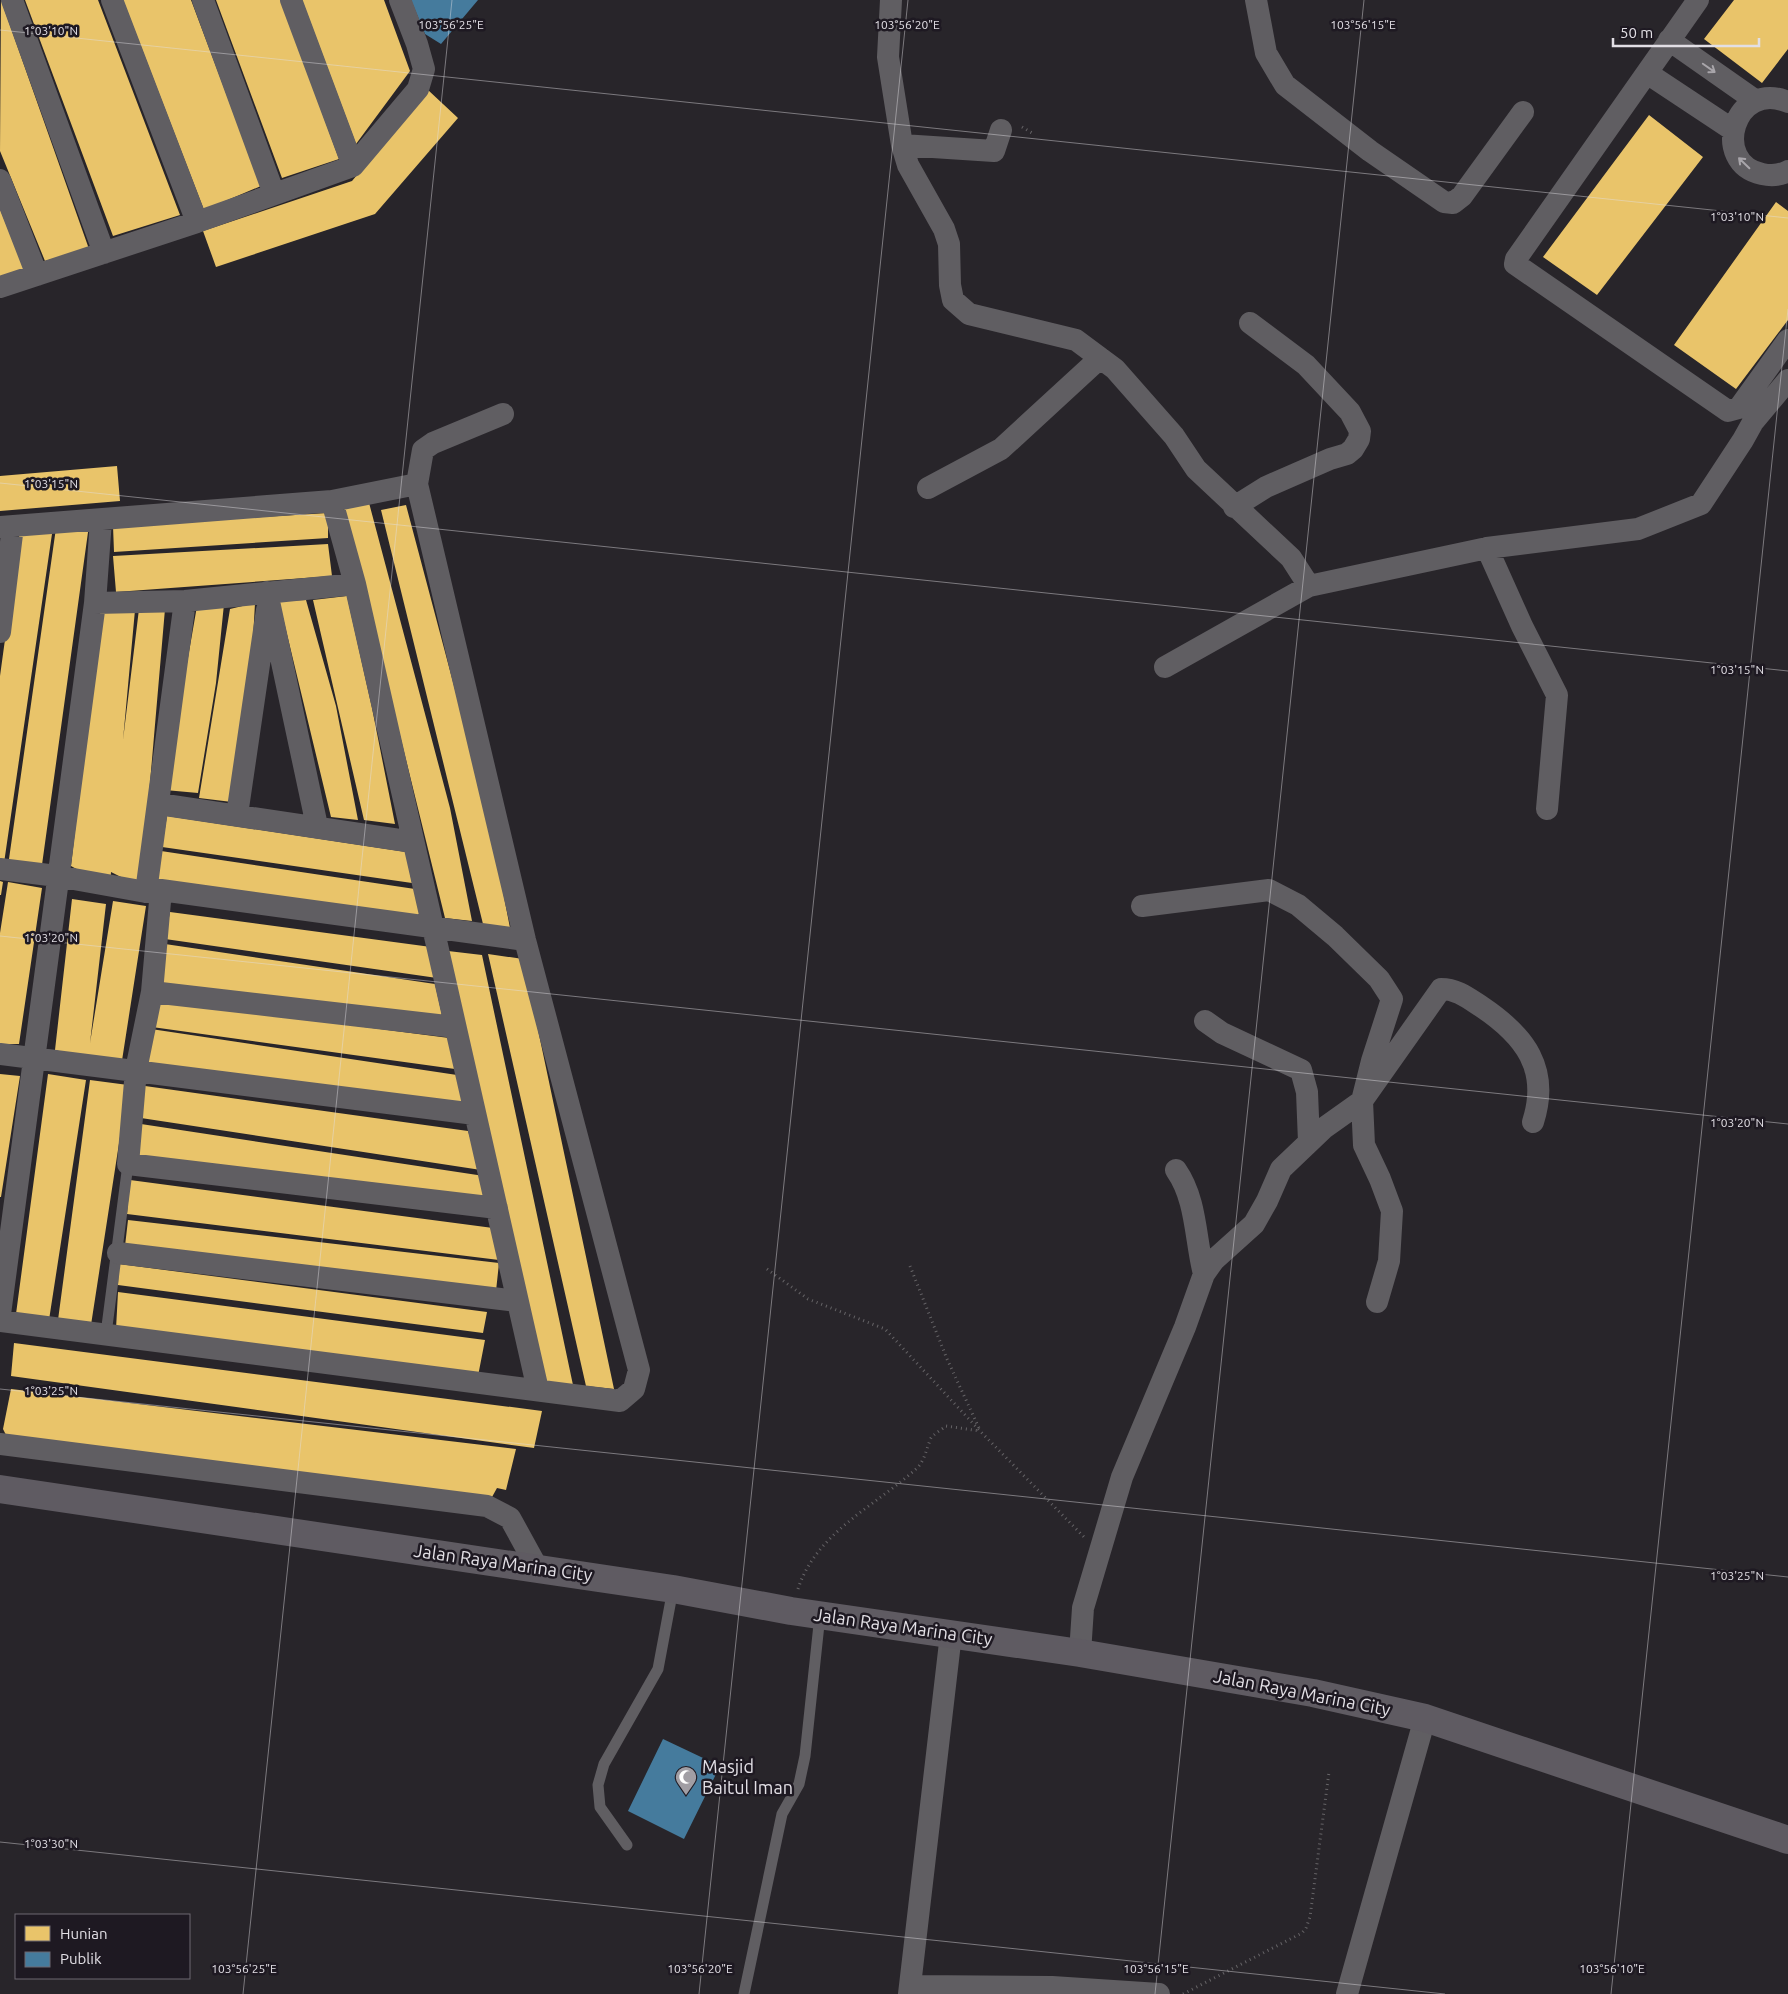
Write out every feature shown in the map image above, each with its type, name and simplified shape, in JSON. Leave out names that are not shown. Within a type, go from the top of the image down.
[{"type":"main road","name":"Jalan Raya Marina City","points":[[0,1489],[673,1589],[792,1611],[1080,1654],[1313,1693],[1425,1718],[1788,1840]]},
{"type":"street","points":[[12,0],[104,253]]},
{"type":"street","points":[[112,0],[197,222]]},
{"type":"street","points":[[203,0],[274,194]]},
{"type":"street","points":[[291,0],[353,166]]},
{"type":"street","points":[[0,287],[197,222],[353,166],[418,89],[424,69],[417,44],[400,0]]},
{"type":"street","points":[[890,0],[888,56],[902,145],[908,165],[944,230],[949,244],[950,285],[953,300],[969,314],[1076,340],[1115,369],[1174,436],[1196,469],[1234,507],[1291,558],[1309,586]]},
{"type":"street","points":[[1256,0],[1266,53],[1286,85],[1370,151],[1444,202],[1453,203],[1462,196],[1523,112]]},
{"type":"street","points":[[1698,0],[1516,259],[1515,264],[1728,411],[1739,408],[1788,340]]},
{"type":"street","points":[[1669,40],[1756,101]]},
{"type":"street","points":[[1647,73],[1733,130]]},
{"type":"street","points":[[1788,102],[1768,98],[1756,101],[1746,108],[1737,118],[1733,130],[1732,143],[1737,156],[1746,166],[1757,173],[1770,176],[1788,171]]},
{"type":"street","points":[[902,145],[994,151],[1001,130]]},
{"type":"street","points":[[0,180],[38,275]]},
{"type":"street","points":[[1234,507],[1266,487],[1346,454],[1353,449],[1359,439],[1360,431],[1350,412],[1306,365],[1250,323]]},
{"type":"street","points":[[928,488],[1001,450],[1100,358]]},
{"type":"street","points":[[1165,667],[1309,586],[1487,548],[1638,530],[1701,504],[1753,422],[1788,380]]},
{"type":"street","points":[[0,1321],[620,1401],[634,1389],[639,1370],[525,940],[417,484],[423,450],[433,443],[503,414]]},
{"type":"street","points":[[0,632],[6,527],[332,501],[417,484]]},
{"type":"street","points":[[332,501],[355,584],[538,1390]]},
{"type":"street","points":[[0,1314],[95,602],[101,520]]},
{"type":"street","points":[[1487,548],[1522,626],[1557,695],[1547,809]]},
{"type":"street","points":[[95,602],[186,601],[355,584]]},
{"type":"street","points":[[237,815],[268,593]]},
{"type":"street","points":[[268,593],[317,826]]},
{"type":"street","points":[[186,601],[159,804],[153,891],[152,992],[136,1070],[128,1164],[496,1208]]},
{"type":"street","points":[[159,804],[317,826],[413,842]]},
{"type":"street","points":[[0,870],[57,876],[153,891],[525,940]]},
{"type":"street","points":[[1142,906],[1269,890],[1298,906],[1335,936],[1379,978],[1392,999],[1372,1061],[1362,1101],[1364,1145],[1392,1210],[1389,1260],[1377,1302]]},
{"type":"street","points":[[1080,1654],[1083,1608],[1122,1478],[1185,1326],[1204,1274],[1214,1260],[1254,1224],[1267,1201],[1281,1168],[1324,1128],[1362,1101],[1415,1028],[1435,994],[1441,989],[1453,989],[1502,1021],[1522,1040],[1537,1072],[1540,1102],[1533,1122]]},
{"type":"street","points":[[152,992],[455,1027]]},
{"type":"street","points":[[1205,1021],[1222,1034],[1300,1070],[1307,1092],[1309,1142]]},
{"type":"street","points":[[0,1054],[475,1114]]},
{"type":"street","points":[[1176,1170],[1190,1199],[1204,1274]]},
{"type":"street","points":[[118,1253],[517,1301]]},
{"type":"street","points":[[0,1444],[487,1506],[510,1518],[538,1569]]},
{"type":"street","points":[[951,1634],[910,1990],[1051,1990],[1159,1994]]},
{"type":"street","points":[[1347,1994],[1425,1718]]},
{"type":"lane","points":[[106,1334],[118,1253],[128,1164]]},
{"type":"lane","points":[[627,1845],[600,1807],[598,1785],[604,1764],[658,1670],[673,1589]]},
{"type":"lane","points":[[744,1994],[782,1814],[799,1784],[805,1756],[820,1615]]},
{"type":"path","points":[[910,1266],[947,1359],[980,1431]]},
{"type":"path","points":[[767,1270],[808,1299],[885,1329],[980,1431],[1099,1552]]},
{"type":"path","points":[[792,1611],[808,1566],[836,1532],[917,1468],[927,1453],[932,1437],[946,1426],[980,1431]]},
{"type":"path","points":[[1183,1994],[1302,1933],[1306,1928],[1310,1917],[1329,1772]]},
{"type":"building: Hunian","points":[[1,0],[89,249],[45,261],[0,151]]},
{"type":"building: Hunian","points":[[25,0],[98,0],[180,215],[113,236]]},
{"type":"building: Hunian","points":[[123,0],[191,0],[261,186],[204,210]]},
{"type":"building: Hunian","points":[[216,0],[281,0],[339,159],[282,178]]},
{"type":"building: Hunian","points":[[302,0],[384,0],[410,71],[356,144]]},
{"type":"building: Hunian","points":[[1734,0],[1788,0],[1788,49],[1762,83],[1704,39]]},
{"type":"building: Hunian","points":[[428,90],[458,118],[375,214],[216,267],[203,231],[352,181]]},
{"type":"building: Hunian","points":[[1649,115],[1703,157],[1597,295],[1543,257]]},
{"type":"building: Hunian","points":[[1776,202],[1788,211],[1788,320],[1736,389],[1674,345]]},
{"type":"building: Hunian","points":[[0,209],[24,269],[0,277]]},
{"type":"building: Hunian","points":[[117,466],[120,501],[0,511],[0,476]]},
{"type":"building: Hunian","points":[[368,499],[450,808],[472,921],[445,918],[343,504]]},
{"type":"building: Hunian","points":[[406,505],[488,814],[510,928],[483,924],[381,510]]},
{"type":"building: Hunian","points":[[328,513],[328,538],[114,552],[113,526]]},
{"type":"building: Hunian","points":[[89,525],[41,872],[8,866],[56,528]]},
{"type":"building: Hunian","points":[[53,527],[3,870],[0,869],[0,676],[20,530]]},
{"type":"building: Hunian","points":[[328,544],[332,576],[116,592],[113,556]]},
{"type":"building: Hunian","points":[[347,596],[395,824],[364,820],[313,600]]},
{"type":"building: Hunian","points":[[306,600],[336,706],[358,820],[331,817],[279,601]]},
{"type":"building: Hunian","points":[[255,603],[250,693],[232,802],[199,798],[230,609]]},
{"type":"building: Hunian","points":[[101,604],[135,610],[123,740],[139,609],[165,609],[141,887],[111,872],[110,887],[71,866]]},
{"type":"building: Hunian","points":[[224,604],[216,683],[198,793],[165,790],[197,606]]},
{"type":"building: Hunian","points":[[167,816],[406,852],[412,883],[162,847]]},
{"type":"building: Hunian","points":[[161,851],[415,889],[421,921],[156,885]]},
{"type":"building: Hunian","points":[[0,881],[3,882],[1,895],[0,895]]},
{"type":"building: Hunian","points":[[8,882],[42,888],[19,1044],[0,1044],[0,933]]},
{"type":"building: Hunian","points":[[72,899],[106,904],[90,1043],[113,901],[146,906],[121,1067],[55,1050]]},
{"type":"building: Hunian","points":[[170,912],[431,947],[437,978],[165,939]]},
{"type":"building: Hunian","points":[[165,944],[435,984],[444,1024],[161,987]]},
{"type":"building: Hunian","points":[[448,951],[482,955],[573,1385],[546,1383]]},
{"type":"building: Hunian","points":[[488,954],[523,959],[614,1389],[586,1386]]},
{"type":"building: Hunian","points":[[156,1000],[449,1038],[455,1069],[152,1027]]},
{"type":"building: Hunian","points":[[151,1029],[457,1075],[463,1107],[145,1065]]},
{"type":"building: Hunian","points":[[0,1074],[20,1076],[1,1197],[0,1197]]},
{"type":"building: Hunian","points":[[48,1074],[86,1080],[49,1320],[16,1314]]},
{"type":"building: Hunian","points":[[90,1080],[128,1085],[91,1325],[58,1320]]},
{"type":"building: Hunian","points":[[145,1086],[468,1131],[481,1170],[141,1118]]},
{"type":"building: Hunian","points":[[141,1124],[484,1176],[490,1207],[134,1161]]},
{"type":"building: Hunian","points":[[130,1180],[493,1228],[499,1260],[127,1214]]},
{"type":"building: Hunian","points":[[128,1220],[499,1263],[496,1291],[125,1246]]},
{"type":"building: Hunian","points":[[119,1264],[487,1312],[483,1333],[118,1285]]},
{"type":"building: Hunian","points":[[118,1292],[485,1340],[478,1376],[116,1329]]},
{"type":"building: Hunian","points":[[14,1343],[542,1411],[534,1448],[11,1376]]},
{"type":"building: Hunian","points":[[11,1389],[516,1449],[506,1490],[497,1488],[487,1506],[12,1447],[3,1429]]},
{"type":"building: Publik","points":[[411,0],[478,0],[441,44],[425,34]]},
{"type":"building: Publik","points":[[663,1739],[720,1766],[684,1839],[628,1811]]},
{"type":"place","name":"Masjid Baitul Iman","points":[[686,1796]]}]
